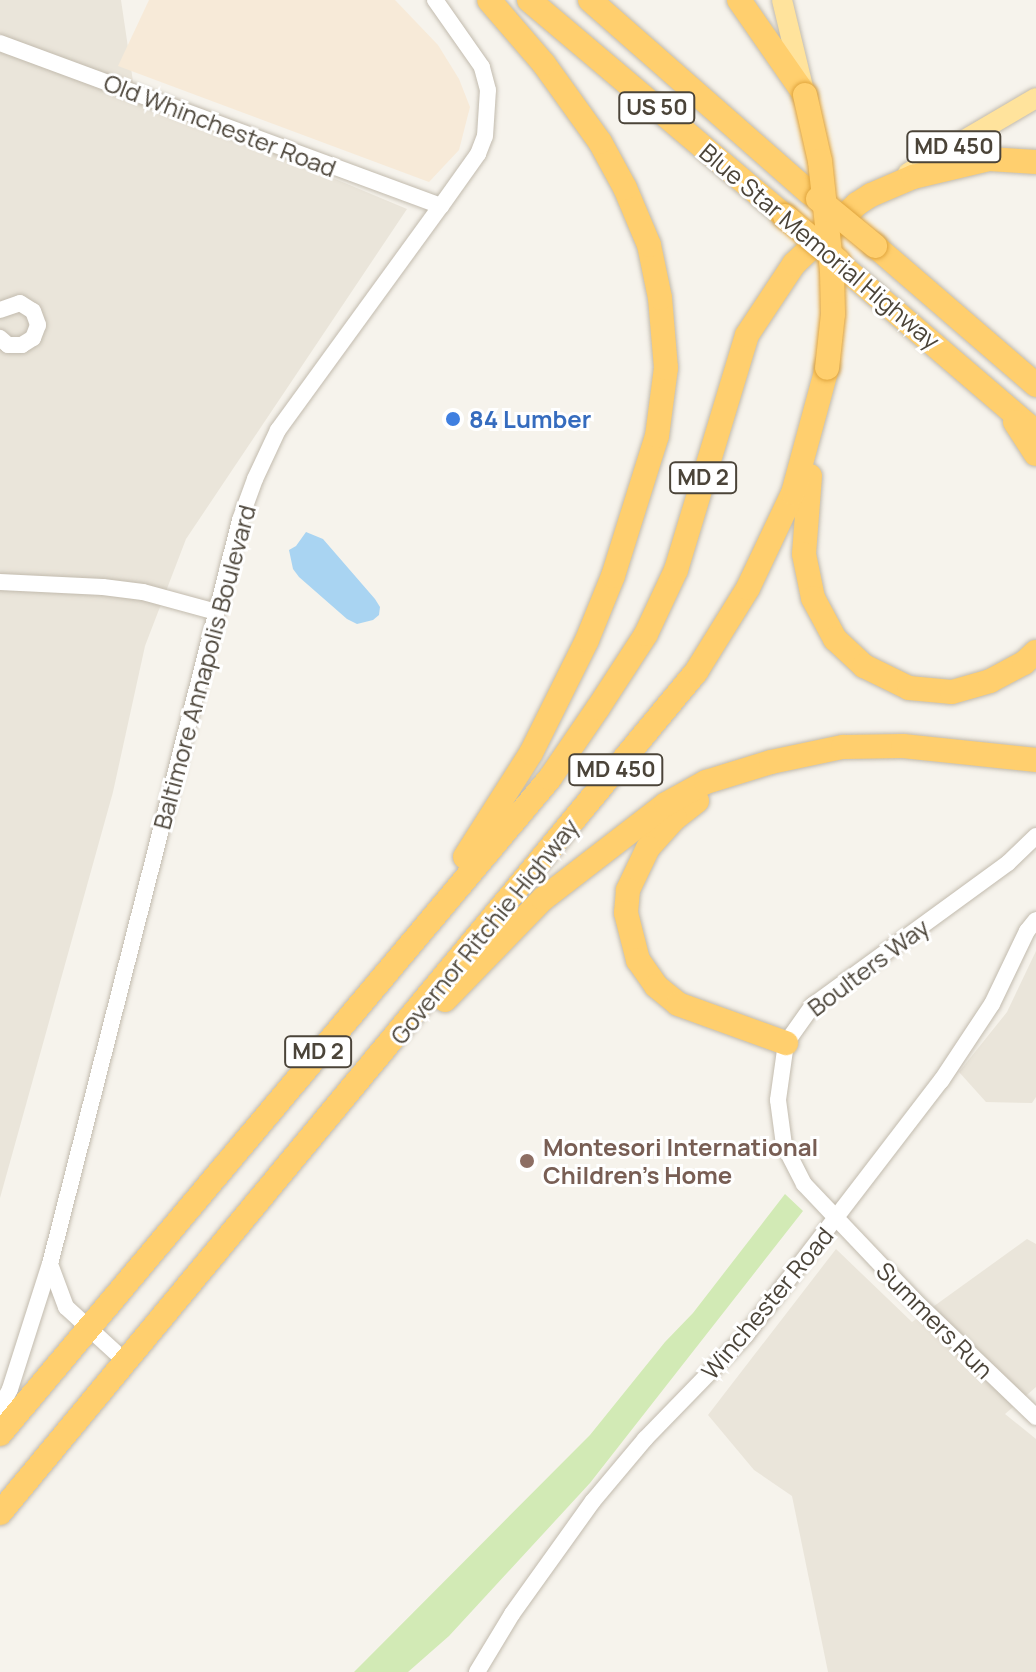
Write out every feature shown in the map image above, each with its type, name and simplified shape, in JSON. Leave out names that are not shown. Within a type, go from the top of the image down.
[{"type":"highway","points":[[353,1010],[468,853],[531,753],[569,680],[613,576],[657,436],[666,368],[660,298],[649,245],[625,188],[600,142],[544,64],[489,0]]},
{"type":"highway","name":"Blue Star Memorial Highway","points":[[529,0],[1036,432]]},
{"type":"highway","name":"Blue Star Memorial Highway","points":[[590,0],[1036,385]]},
{"type":"highway","points":[[739,0],[805,95]]},
{"type":"highway","name":"Governor Ritchie Highway","points":[[0,1513],[696,672],[748,588],[793,493],[827,368],[833,314],[832,272],[823,184],[805,95]]},
{"type":"highway","name":"MD 2","points":[[871,195],[913,177],[989,159],[1036,162]]},
{"type":"highway","name":"Governor Ritchie Highway","points":[[0,1434],[550,778],[646,634],[676,570],[747,335],[794,264],[857,204],[871,195]]},
{"type":"highway","points":[[827,368],[805,511],[804,554],[813,598],[835,639],[864,666],[909,688],[952,692],[990,681],[1036,652]]},
{"type":"highway","points":[[1001,400],[1036,454]]},
{"type":"highway","points":[[324,1125],[543,899],[666,804],[706,782],[771,762],[843,747],[903,746],[1033,760]]},
{"type":"highway","points":[[771,762],[705,796],[675,818],[648,848],[628,890],[626,913],[638,960],[656,986],[678,1004],[786,1043]]},
{"type":"main road","name":"MD 450","points":[[782,0],[805,95]]},
{"type":"main road","name":"Governor Ritchie Highway","points":[[871,195],[1036,98]]},
{"type":"street","name":"Baltimore Annapolis Boulevard","points":[[0,1408],[10,1389],[50,1264],[240,520],[278,430],[478,154],[490,113],[482,67],[435,0]]},
{"type":"street","name":"Old Whinchester Road","points":[[0,43],[441,206]]},
{"type":"street","points":[[0,310],[20,303],[33,311],[38,325],[33,338],[22,345],[8,345],[0,338]]},
{"type":"street","points":[[0,582],[116,589],[216,612]]},
{"type":"street","name":"Boulters Way","points":[[836,1221],[799,1177],[784,1145],[778,1100],[786,1043],[801,1018],[825,994],[1008,863],[1036,836]]},
{"type":"street","name":"Winchester Road","points":[[477,1672],[512,1614],[593,1501],[645,1439],[745,1336],[941,1081],[992,1004],[1027,931],[1036,920]]},
{"type":"street","name":"Summers Run","points":[[836,1221],[1036,1417]]},
{"type":"street","points":[[50,1264],[66,1307],[125,1361]]},
{"type":"shaded area","points":[[0,0],[121,0],[135,95],[407,209],[186,539],[145,646],[113,792],[0,1198]]},
{"type":"shaded area","points":[[149,0],[395,0],[438,45],[459,79],[470,107],[459,150],[429,182],[118,66]]},
{"type":"shaded area","points":[[1036,951],[1036,1097],[1032,1103],[986,1102],[959,1072],[1007,1012]]},
{"type":"shaded area","points":[[1027,1239],[1036,1244],[1036,1387],[1005,1414],[1036,1439],[1036,1672],[828,1672],[792,1496],[754,1470],[708,1415],[836,1249],[912,1322]]},
{"type":"green space","points":[[785,1194],[803,1211],[590,1483],[449,1636],[408,1672],[354,1672],[590,1435],[665,1342],[693,1313]]},
{"type":"water","points":[[306,532],[323,539],[375,599],[380,607],[379,615],[373,620],[357,624],[347,619],[299,577],[293,569],[289,550]]},
{"type":"place","name":"84 Lumber","points":[[453,419]]},
{"type":"place","name":"Montesori International Children's Home","points":[[527,1161]]}]
